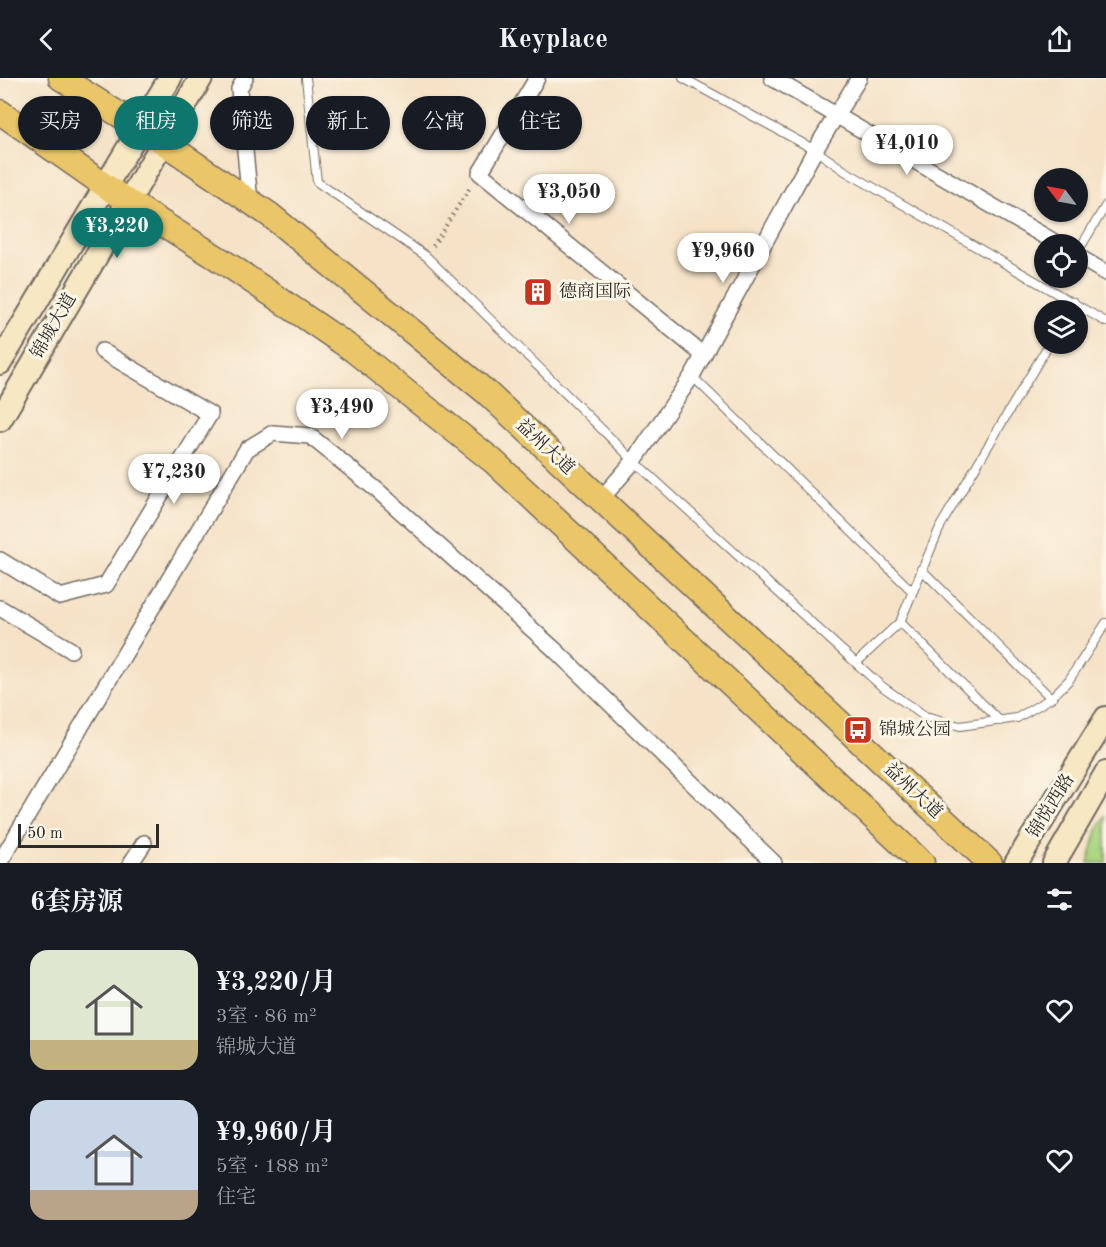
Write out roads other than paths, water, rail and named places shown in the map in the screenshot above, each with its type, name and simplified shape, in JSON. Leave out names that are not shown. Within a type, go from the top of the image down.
[{"type":"main road","name":"益州大道","points":[[61,78],[114,112]]},
{"type":"main road","name":"锦城大道","points":[[159,96],[170,78]]},
{"type":"main road","name":"锦城大道","points":[[190,96],[201,78]]},
{"type":"main road","points":[[0,112],[127,201],[352,349],[494,461],[922,863]]},
{"type":"main road","name":"锦城大道","points":[[0,363],[126,150]]},
{"type":"main road","name":"锦城大道","points":[[0,420],[158,150]]},
{"type":"main road","name":"益州大道","points":[[175,150],[250,202],[486,392],[990,863]]},
{"type":"main road","name":"锦悦西路","points":[[1016,863],[1106,718]]},
{"type":"main road","name":"锦悦西路","points":[[1054,863],[1106,773]]},
{"type":"street","points":[[245,78],[239,89],[250,202]]},
{"type":"street","points":[[537,78],[480,173],[702,354]]},
{"type":"street","points":[[772,78],[1041,234]]},
{"type":"street","points":[[600,499],[634,461],[692,376],[815,150],[859,78]]},
{"type":"street","points":[[1088,260],[1104,268]]},
{"type":"street","points":[[0,560],[60,597],[106,585],[210,414],[102,351]]},
{"type":"street","points":[[0,862],[247,449],[273,433],[310,436],[378,491],[554,649],[774,863]]},
{"type":"street","points":[[0,608],[71,650]]},
{"type":"street","points":[[131,863],[144,843]]},
{"type":"lane","points":[[306,78],[316,182],[426,256],[634,461],[856,663],[925,717],[960,726],[1017,718],[1051,698],[1084,659],[1106,623]]},
{"type":"lane","points":[[683,78],[815,150],[845,171],[1071,300]]},
{"type":"lane","points":[[1088,236],[1106,205]]},
{"type":"lane","points":[[1088,311],[1106,322]]},
{"type":"lane","points":[[856,663],[900,622],[941,525],[1043,354]]},
{"type":"lane","points":[[692,376],[912,591]]},
{"type":"lane","points":[[921,569],[1051,698]]},
{"type":"lane","points":[[900,622],[1000,721]]},
{"type":"place","name":"德商国际","points":[[538,292]]},
{"type":"place","name":"锦城公园","points":[[858,730]]}]
